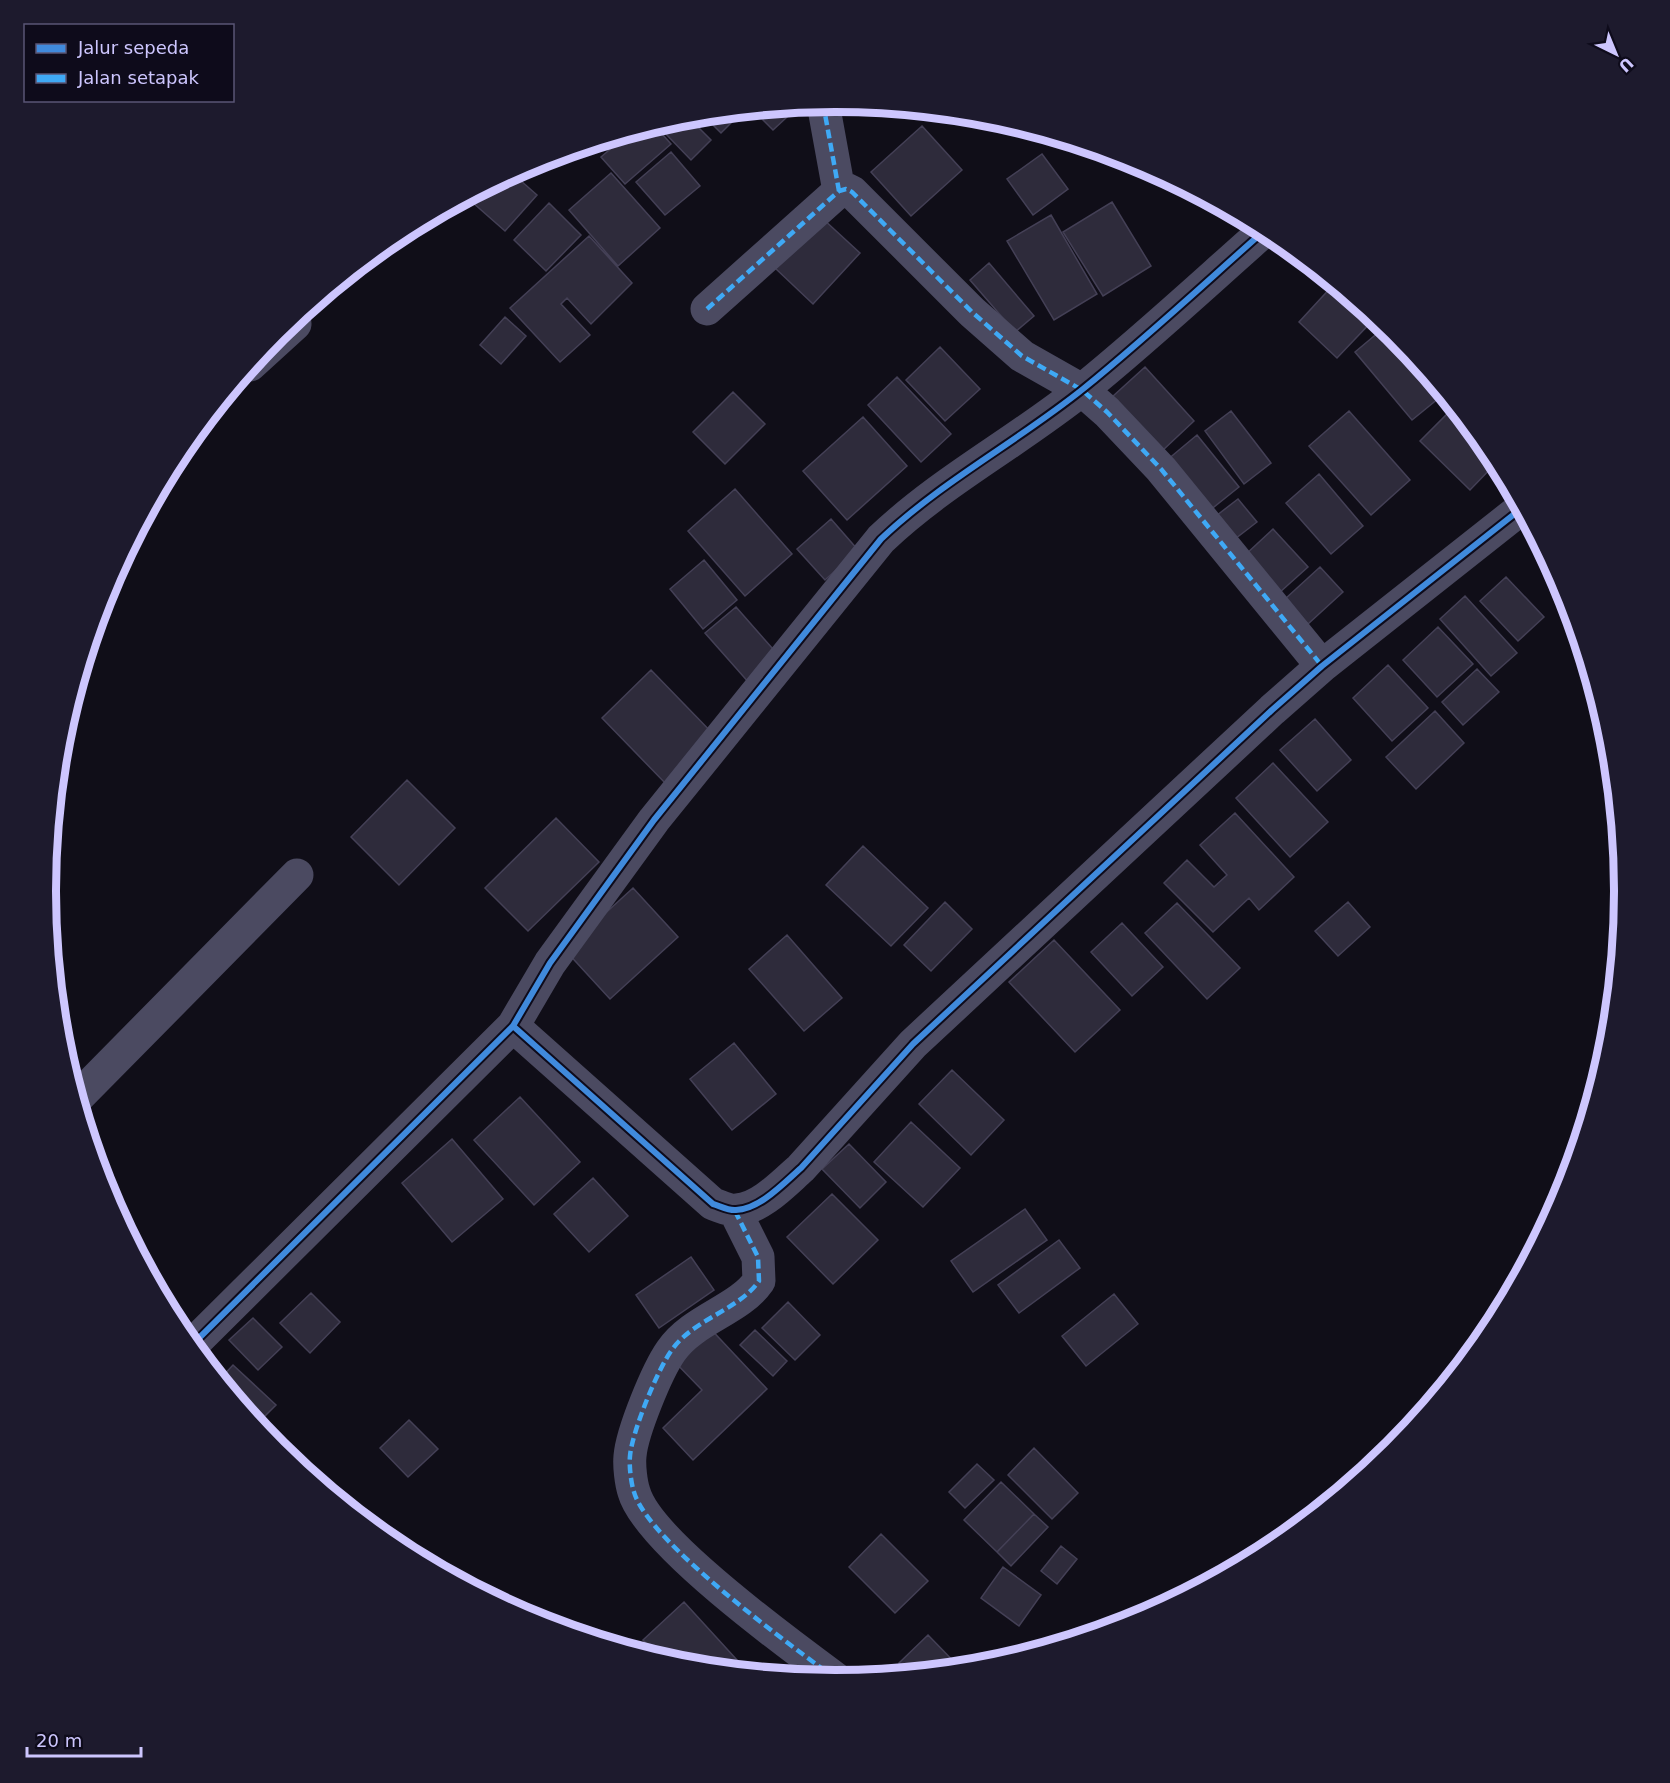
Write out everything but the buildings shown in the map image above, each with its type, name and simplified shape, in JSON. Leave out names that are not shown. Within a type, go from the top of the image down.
[{"type":"street","points":[[825,112],[839,191]]},
{"type":"street","points":[[707,309],[839,191],[846,189],[857,195],[972,312],[1022,356],[1053,376],[1082,390],[1107,412],[1161,469],[1322,666]]},
{"type":"street","points":[[193,1334],[513,1026],[550,963],[654,820],[881,539],[908,514],[958,476],[1082,390],[1258,236]]},
{"type":"street","points":[[513,1026],[713,1204],[735,1211],[749,1207],[787,1180],[913,1044],[1272,710],[1322,666],[1516,513]]},
{"type":"street","points":[[82,1093],[297,875]]},
{"type":"street","points":[[735,1211],[758,1257],[759,1281],[741,1298],[689,1332],[671,1350],[651,1387],[630,1456],[634,1493],[647,1518],[669,1541],[764,1626],[825,1671]]},
{"type":"marked path","points":[[825,112],[839,191]]},
{"type":"marked path","points":[[707,309],[839,191],[846,189],[852,192],[972,312],[1022,356],[1082,390],[1107,412],[1161,469],[1322,666]]},
{"type":"marked path","points":[[735,1211],[758,1257],[759,1281],[740,1300],[703,1322],[680,1340],[665,1360],[635,1432],[630,1456],[632,1484],[645,1513],[693,1565],[758,1620],[825,1671]]},
{"type":"cycle path","points":[[513,1026],[550,963],[654,820],[881,539],[904,518],[954,480],[1083,389],[1258,237]]},
{"type":"cycle path","points":[[198,1339],[513,1026],[713,1204],[736,1210],[745,1209],[763,1200],[801,1168],[913,1044],[1272,710],[1322,666],[1516,513]]}]
